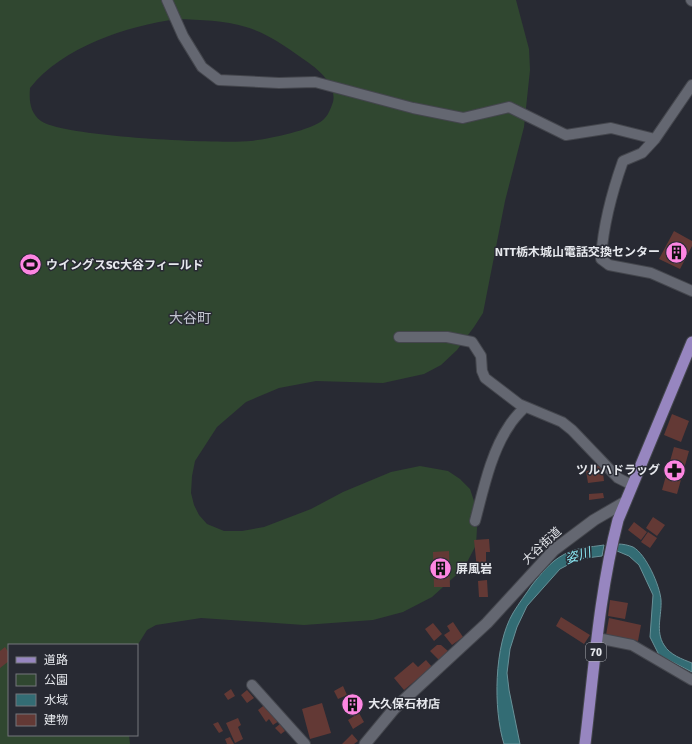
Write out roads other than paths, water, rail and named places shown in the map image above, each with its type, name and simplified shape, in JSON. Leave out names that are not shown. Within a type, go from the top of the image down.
[{"type":"main road","name":"70","points":[[585,744],[597,638],[612,540],[632,485],[692,342]]},
{"type":"main road","name":"大谷街道","points":[[365,744],[394,709],[487,624],[554,550],[594,520],[626,502]]},
{"type":"street","points":[[167,0],[183,36],[202,67],[219,80],[279,83],[315,82],[413,108],[463,118],[509,106],[566,135],[611,128],[654,139]]},
{"type":"street","points":[[692,85],[654,139],[642,153],[623,161],[614,187],[602,246],[601,259],[609,265],[651,273],[692,291]]},
{"type":"street","points":[[399,337],[447,337],[472,342],[481,356],[482,371],[485,378],[525,407],[562,422],[572,430],[618,478],[632,485]]},
{"type":"street","points":[[475,521],[488,473],[498,447],[508,426],[525,407]]},
{"type":"street","points":[[597,638],[632,645],[692,680]]},
{"type":"street","points":[[252,685],[305,744]]},
{"type":"water","points":[[618,544],[633,547],[643,556],[652,571],[661,600],[659,629],[661,640],[673,654],[692,663],[692,672],[659,655],[650,637],[653,595],[639,565],[629,556],[617,551]]},
{"type":"water","name":"姿川","points":[[604,545],[602,556],[579,559],[560,569],[527,606],[517,627],[510,649],[507,673],[520,744],[504,744],[500,730],[498,713],[497,677],[502,642],[513,613],[532,585],[554,561],[572,551]]},
{"type":"place","name":"NTT栃木城山電話交換センター","points":[[676,252]]},
{"type":"place","name":"ウイングスSC大谷フィールド","points":[[30,265]]},
{"type":"place","name":"ツルハドラッグ","points":[[675,470]]},
{"type":"place","name":"屏風岩","points":[[441,569]]},
{"type":"place","name":"大久保石材店","points":[[353,704]]},
{"type":"district","name":"大谷町","points":[[190,318]]}]
